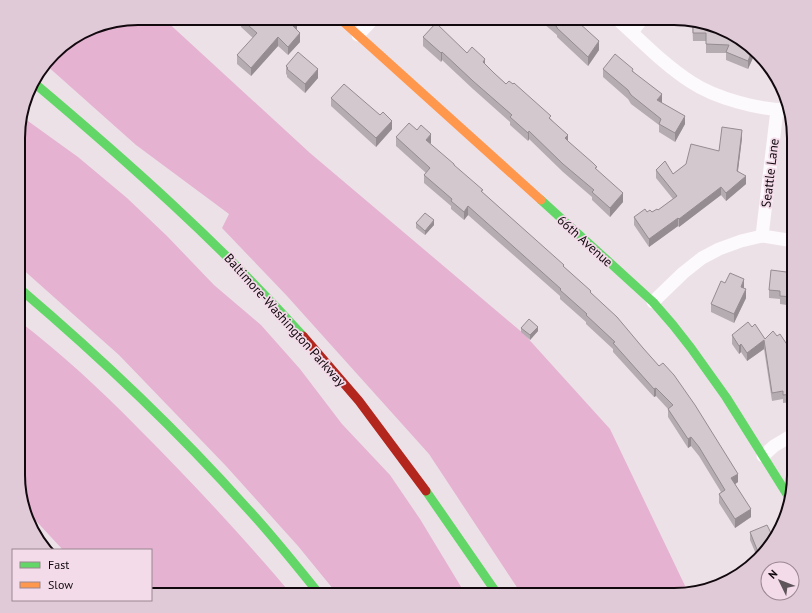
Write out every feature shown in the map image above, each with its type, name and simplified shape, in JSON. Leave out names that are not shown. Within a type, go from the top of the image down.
[{"type":"main road","name":"66th Avenue","points":[[347,25],[653,302],[669,320],[711,375],[786,492]]},
{"type":"main road","name":"Baltimore-Washington Parkway","points":[[38,86],[145,177],[210,238],[281,312],[337,375],[399,453],[452,525],[493,588]]},
{"type":"main road","points":[[25,293],[96,355],[181,439],[222,481],[314,588]]},
{"type":"street","points":[[358,35],[367,25]]},
{"type":"street","points":[[624,25],[659,58],[692,82],[719,96],[751,106],[782,110]]},
{"type":"street","points":[[632,32],[638,25]]},
{"type":"street","name":"Seattle Lane","points":[[762,236],[782,110]]},
{"type":"street","points":[[653,302],[683,273],[702,258],[719,249],[741,241],[762,236],[787,240]]},
{"type":"street","points":[[763,456],[787,438]]},
{"type":"shaded area","points":[[130,25],[171,25],[310,153],[524,334],[610,429],[686,587],[517,588],[429,454],[287,296],[222,228],[229,214],[136,145],[49,68],[63,53],[75,44],[101,31]]},
{"type":"shaded area","points":[[27,120],[78,157],[127,198],[167,236],[214,285],[261,325],[300,369],[342,424],[390,475],[420,519],[462,588],[332,588],[298,546],[226,466],[119,355],[25,271],[25,138]]},
{"type":"shaded area","points":[[25,326],[65,359],[124,414],[217,510],[286,588],[152,588],[152,549],[62,549],[34,519],[27,497],[25,483]]},
{"type":"building","points":[[248,25],[294,25],[293,26],[300,33],[288,47],[278,37],[251,68],[237,55],[257,33]]},
{"type":"building","points":[[434,25],[438,25],[467,53],[472,47],[485,59],[483,62],[506,84],[509,81],[513,84],[514,83],[551,116],[549,118],[568,135],[565,138],[623,193],[610,208],[592,192],[594,190],[563,164],[529,131],[528,133],[510,117],[512,115],[442,52],[441,53],[423,37]]},
{"type":"building","points":[[555,25],[581,25],[599,41],[588,57]]},
{"type":"building","points":[[693,27],[696,27],[731,40],[750,54],[748,61],[726,52],[729,45],[706,44],[706,33],[693,33]]},
{"type":"building","points":[[298,52],[318,69],[305,84],[287,69],[288,68],[286,66]]},
{"type":"building","points":[[615,54],[633,69],[632,71],[662,94],[657,100],[685,116],[675,133],[659,124],[661,119],[631,95],[628,90],[603,69]]},
{"type":"building","points":[[344,84],[380,115],[383,112],[392,121],[376,138],[331,98]]},
{"type":"building","points":[[409,123],[417,130],[421,125],[431,134],[426,140],[483,190],[481,191],[564,265],[563,266],[617,317],[659,366],[663,363],[674,375],[695,405],[738,474],[731,478],[751,509],[735,519],[719,494],[725,490],[699,447],[691,437],[688,439],[668,409],[673,405],[656,388],[654,389],[613,343],[615,342],[560,290],[561,289],[468,206],[464,212],[451,201],[452,199],[424,175],[430,168],[396,137]]},
{"type":"building","points":[[722,127],[742,130],[737,171],[746,176],[726,193],[721,187],[679,219],[678,218],[649,239],[634,217],[645,209],[647,212],[650,210],[652,212],[657,209],[658,210],[677,196],[656,170],[665,161],[673,174],[686,164],[691,144],[719,151]]},
{"type":"building","points":[[425,213],[434,220],[425,231],[416,223]]},
{"type":"building","points":[[771,270],[787,272],[787,296],[780,296],[780,291],[769,290]]},
{"type":"building","points":[[730,273],[744,279],[741,287],[746,289],[734,314],[711,304],[721,281],[725,283]]},
{"type":"building","points":[[529,319],[538,327],[530,335],[521,328]]},
{"type":"building","points":[[748,322],[752,327],[755,324],[765,339],[773,331],[777,336],[780,334],[787,344],[787,395],[783,395],[783,391],[772,393],[764,340],[747,353],[741,344],[739,346],[732,335]]},
{"type":"building","points":[[767,525],[771,533],[758,551],[750,532]]},
{"type":"traffic: fast","points":[[38,86],[104,142],[206,236],[303,336]]},
{"type":"traffic: fast","points":[[541,200],[653,302],[673,325],[726,397],[786,492]]},
{"type":"traffic: fast","points":[[25,293],[108,367],[165,421],[265,528],[314,588]]},
{"type":"traffic: fast","points":[[426,491],[493,588]]},
{"type":"traffic: slow","points":[[347,25],[541,200]]},
{"type":"traffic: jam","points":[[303,336],[359,401],[426,491]]}]
